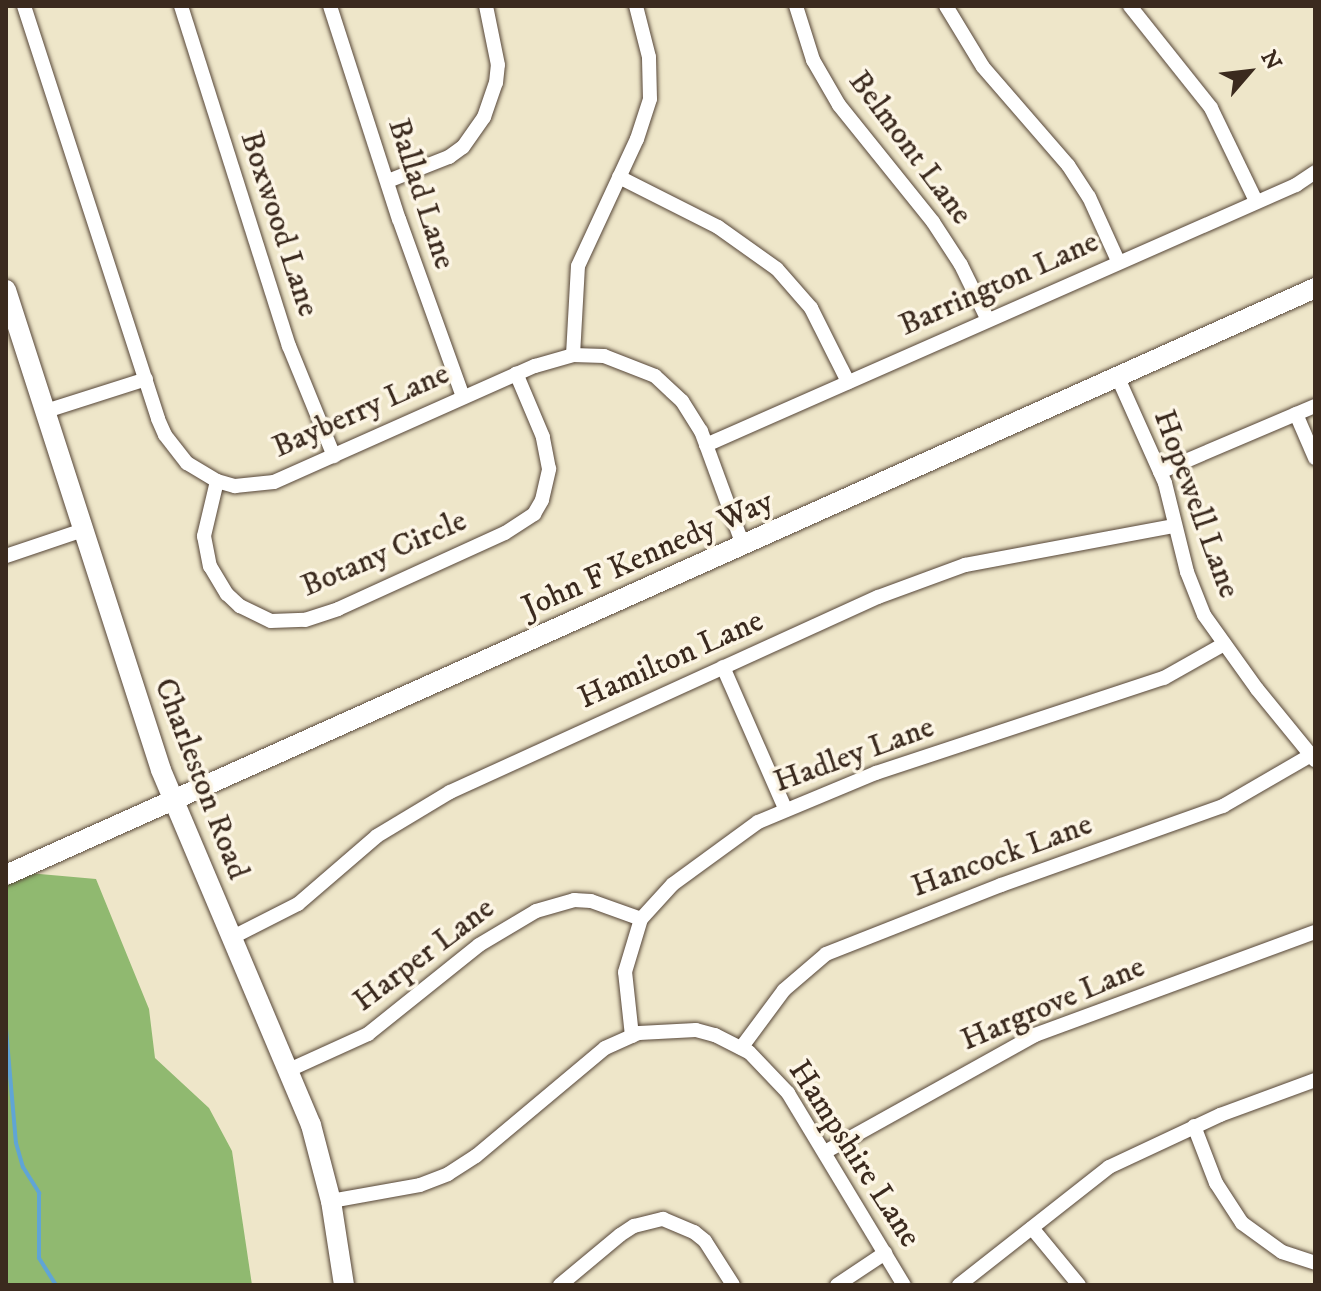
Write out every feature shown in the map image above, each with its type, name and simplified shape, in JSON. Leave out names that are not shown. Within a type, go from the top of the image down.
[{"type":"street","name":"Bayberry Lane","points":[[24,6],[165,435],[194,469],[235,486],[274,482],[516,373],[573,355],[613,358],[655,376],[682,401],[706,445],[743,545]]},
{"type":"street","name":"Boxwood Lane","points":[[181,6],[289,346],[334,456]]},
{"type":"street","name":"Ballad Lane","points":[[330,6],[463,397]]},
{"type":"street","points":[[388,181],[449,157],[475,133],[484,117],[496,83],[498,65],[486,6]]},
{"type":"street","points":[[573,355],[578,266],[637,139],[650,99],[649,57],[636,6]]},
{"type":"street","name":"Belmont Lane","points":[[796,6],[813,60],[839,105],[940,231],[988,320]]},
{"type":"street","points":[[946,6],[983,67],[1068,165],[1089,197],[1118,261]]},
{"type":"street","points":[[1130,6],[1211,108],[1256,201]]},
{"type":"street","name":"Barrington Lane","points":[[706,445],[1296,185],[1315,172]]},
{"type":"street","points":[[619,177],[718,227],[777,269],[811,308],[848,382]]},
{"type":"street","name":"John F Kennedy Way","points":[[6,875],[1315,288]]},
{"type":"street","name":"Charleston Road","points":[[6,290],[173,801],[289,1070],[318,1146],[331,1201],[344,1285]]},
{"type":"street","name":"Botany Circle","points":[[217,481],[204,536],[210,566],[227,594],[240,606],[271,621],[305,620],[338,609],[505,533],[534,514],[547,485],[548,461],[543,437],[516,373]]},
{"type":"street","name":"Hopewell Lane","points":[[1118,378],[1160,472],[1194,594],[1224,644],[1313,757]]},
{"type":"street","points":[[46,411],[146,379]]},
{"type":"street","points":[[1160,472],[1315,406]]},
{"type":"street","points":[[1296,414],[1315,458]]},
{"type":"street","name":"Hamilton Lane","points":[[231,938],[298,904],[377,836],[430,802],[723,667],[948,570],[1174,526]]},
{"type":"street","points":[[6,556],[83,530]]},
{"type":"street","name":"Hadley Lane","points":[[632,1036],[625,972],[641,919],[652,904],[685,873],[758,822],[785,808],[886,769],[1164,678],[1224,644]]},
{"type":"street","points":[[723,667],[785,808]]},
{"type":"street","name":"Hancock Lane","points":[[741,1048],[784,990],[826,954],[1020,877],[1223,806],[1313,757]]},
{"type":"street","name":"Harper Lane","points":[[289,1070],[368,1034],[479,945],[536,911],[574,900],[591,901],[641,919]]},
{"type":"street","name":"Hargrove Lane","points":[[825,1152],[1035,1035],[1315,932]]},
{"type":"street","name":"Hampshire Lane","points":[[331,1201],[420,1185],[463,1165],[589,1059],[632,1036],[658,1030],[696,1030],[741,1048],[782,1086],[904,1285]]},
{"type":"street","points":[[959,1285],[1109,1167],[1194,1126],[1315,1080]]},
{"type":"street","points":[[1194,1126],[1216,1183],[1242,1223],[1282,1252],[1315,1263]]},
{"type":"street","points":[[560,1285],[627,1230],[663,1219],[694,1232],[705,1241],[733,1285]]},
{"type":"street","points":[[1032,1228],[1079,1285]]},
{"type":"street","points":[[837,1285],[885,1253]]},
{"type":"green space","points":[[6,871],[96,879],[149,1009],[155,1058],[209,1108],[232,1151],[252,1285],[6,1285]]},
{"type":"waterway","points":[[6,1029],[16,1143],[23,1167],[39,1193],[39,1258],[56,1285]]}]
